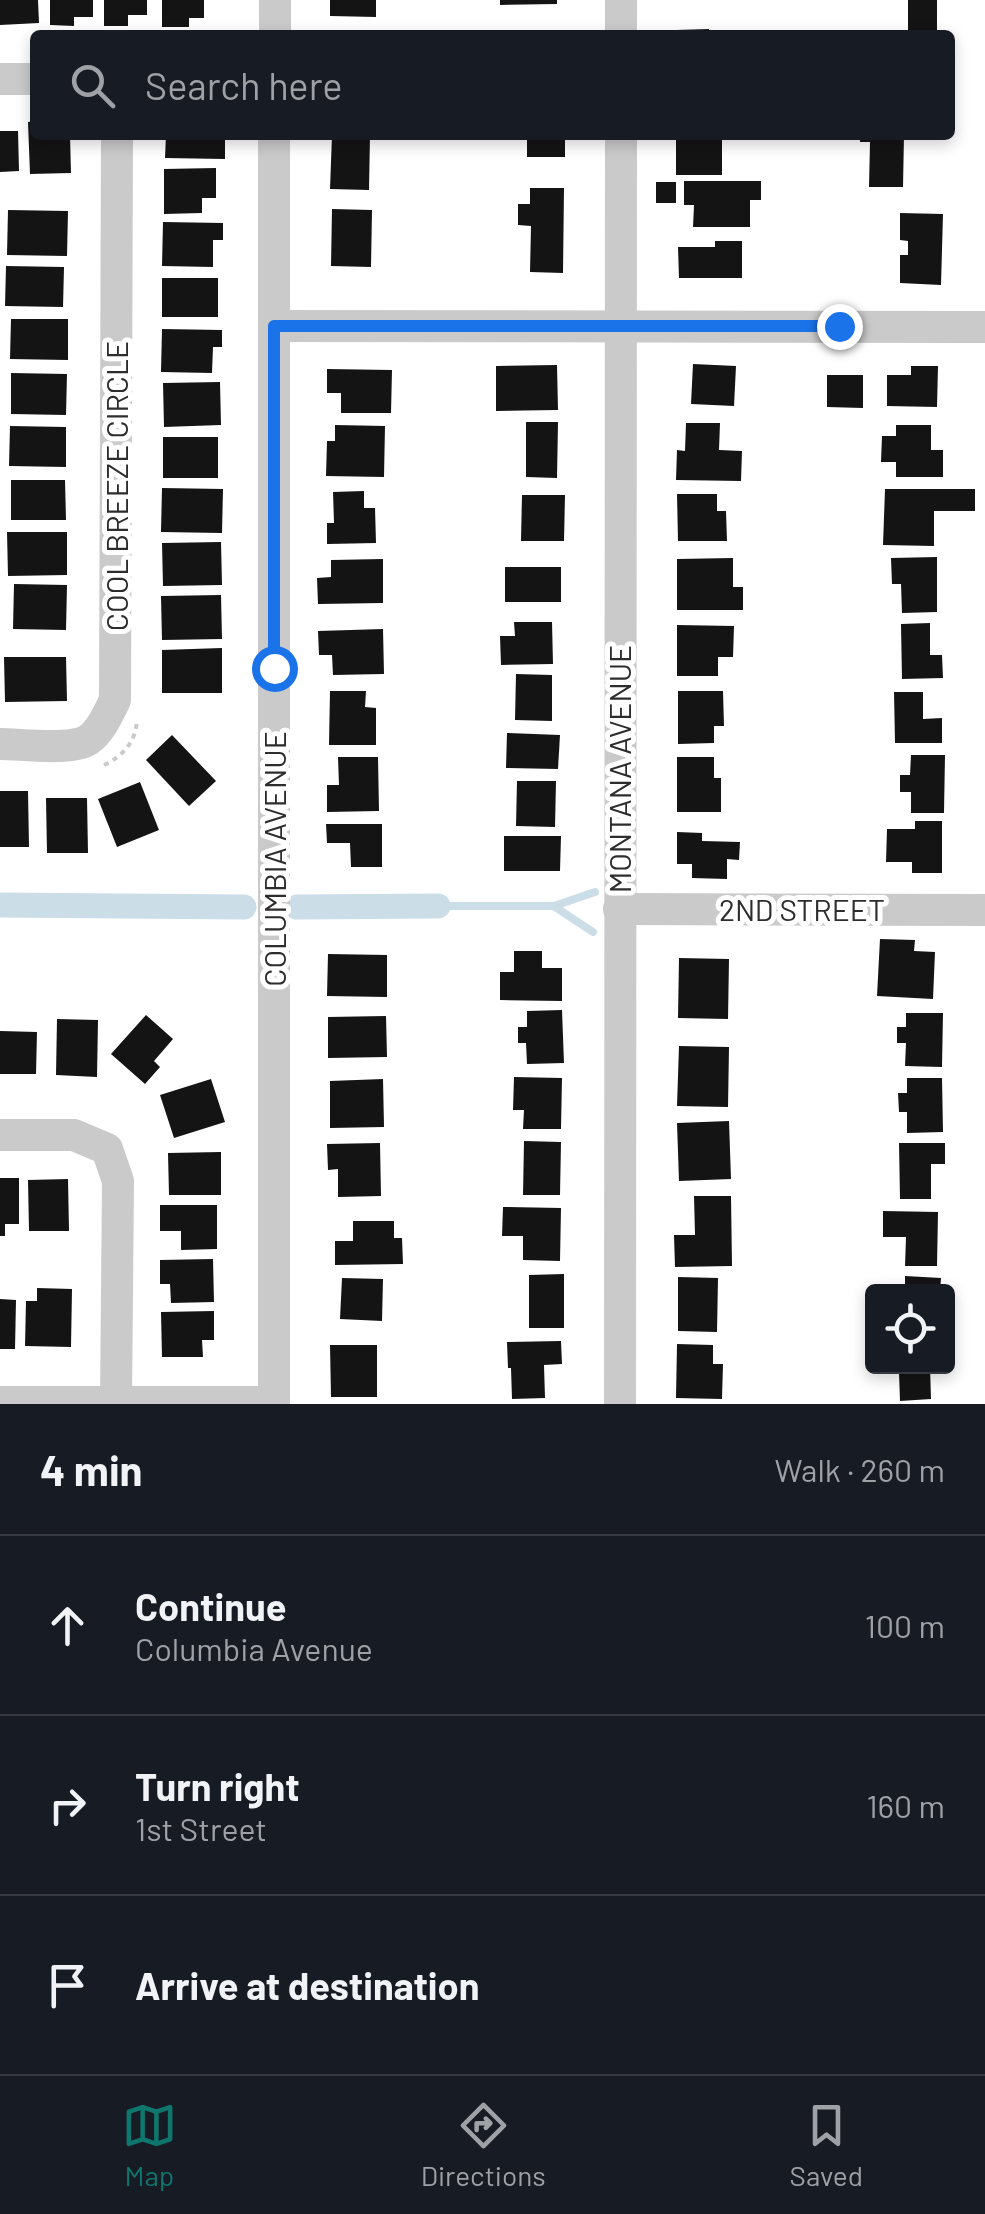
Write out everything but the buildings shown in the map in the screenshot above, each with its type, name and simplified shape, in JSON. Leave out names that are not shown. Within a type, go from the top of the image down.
[{"type":"street","points":[[275,0],[275,30]]},
{"type":"street","points":[[621,0],[621,30]]},
{"type":"street","points":[[0,78],[30,79]]},
{"type":"street","name":"COOL BREEZE CIRCLE","points":[[0,744],[67,745],[86,741],[104,722],[116,700],[117,140]]},
{"type":"street","name":"COLUMBIA AVENUE","points":[[274,140],[274,1403]]},
{"type":"street","name":"MONTANA AVENUE","points":[[620,1404],[621,140]]},
{"type":"street","points":[[274,326],[985,327]]},
{"type":"street","name":"2ND STREET","points":[[618,909],[985,910]]},
{"type":"street","points":[[0,1135],[74,1135],[106,1149],[118,1181],[116,1402]]},
{"type":"street","points":[[0,1402],[274,1403]]},
{"type":"waterway","points":[[438,906],[554,906],[595,892]]},
{"type":"waterway","points":[[0,905],[244,907]]},
{"type":"waterway","points":[[297,907],[438,906]]},
{"type":"waterway","points":[[555,907],[593,932]]},
{"type":"route","points":[[274,668],[274,326],[839,326]]}]
